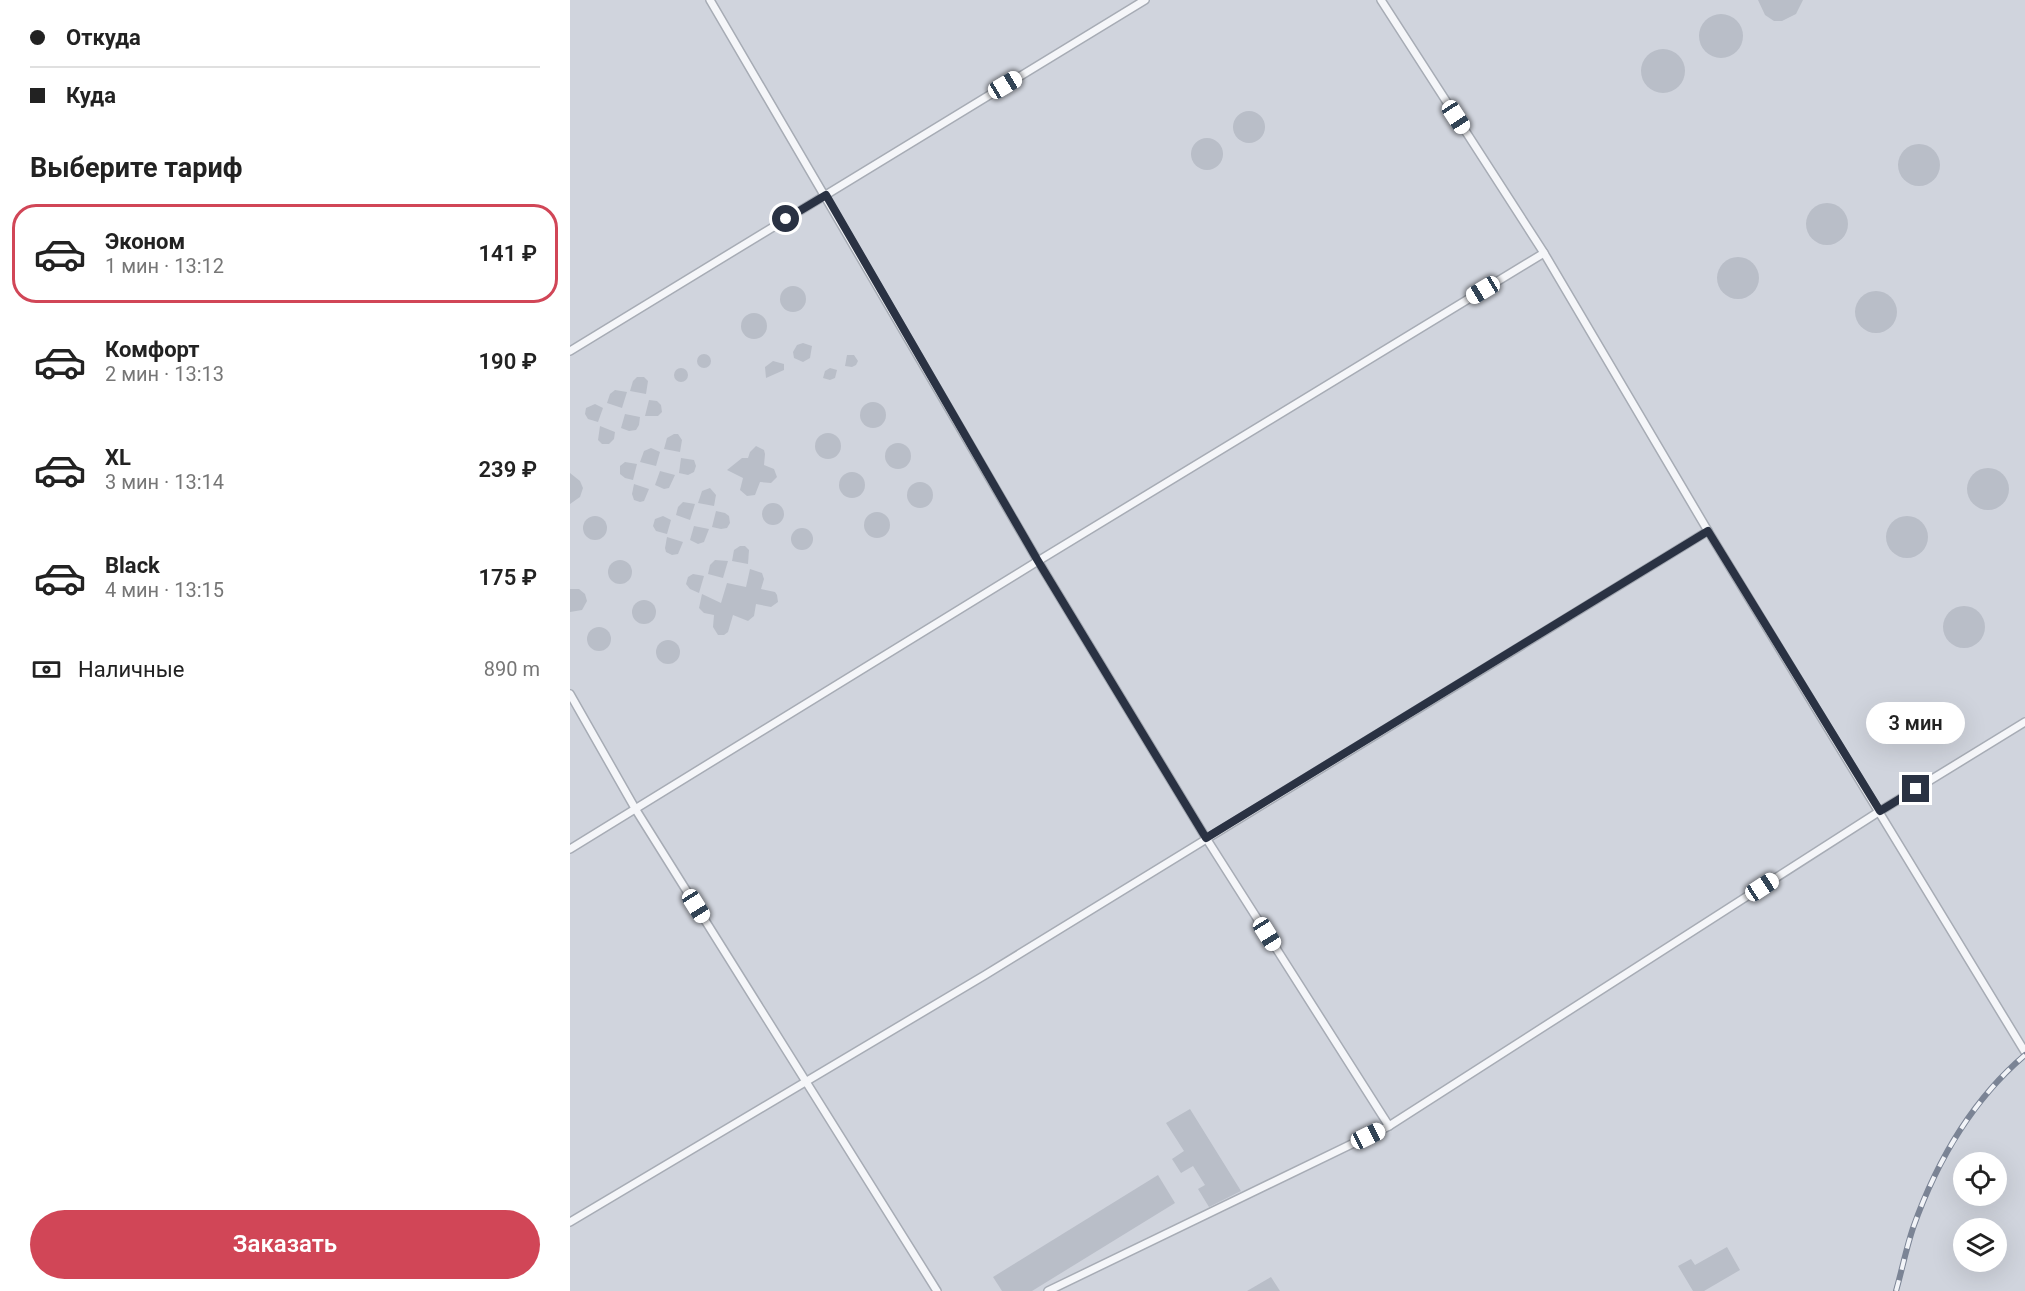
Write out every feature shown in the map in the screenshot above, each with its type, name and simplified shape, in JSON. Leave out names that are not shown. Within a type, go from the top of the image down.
[{"type":"lane","points":[[710,0],[1038,561],[1206,838],[1389,1126]]},
{"type":"lane","points":[[570,351],[1145,0]]},
{"type":"lane","points":[[1381,0],[1544,253],[1708,531],[2025,1052]]},
{"type":"lane","points":[[570,849],[1544,253]]},
{"type":"lane","points":[[570,1222],[985,975],[1708,531]]},
{"type":"lane","points":[[570,694],[636,810],[937,1291]]},
{"type":"lane","points":[[1048,1291],[1389,1126],[1880,811],[2025,722]]},
{"type":"shaded area","points":[[570,0],[2025,0],[2025,1291],[570,1291]]},
{"type":"building","points":[[1758,0],[1803,0],[1796,14],[1782,21],[1774,21],[1765,15]]},
{"type":"building","points":[[1721,14],[1736,21],[1743,36],[1736,51],[1721,58],[1706,51],[1699,36],[1706,21]]},
{"type":"building","points":[[1663,49],[1678,56],[1685,71],[1678,86],[1663,93],[1648,86],[1641,71],[1648,56]]},
{"type":"building","points":[[1249,111],[1261,115],[1265,127],[1261,139],[1249,143],[1237,139],[1233,127],[1237,115]]},
{"type":"building","points":[[1207,138],[1219,142],[1223,154],[1219,166],[1207,170],[1195,166],[1191,154],[1195,142]]},
{"type":"building","points":[[1919,144],[1934,150],[1940,165],[1934,180],[1919,186],[1904,180],[1898,165],[1904,150]]},
{"type":"building","points":[[1827,203],[1842,209],[1848,224],[1842,239],[1827,245],[1812,239],[1806,224],[1812,209]]},
{"type":"building","points":[[1738,257],[1753,263],[1759,278],[1753,293],[1738,299],[1723,293],[1717,278],[1723,263]]},
{"type":"building","points":[[793,286],[802,290],[806,299],[802,308],[793,312],[784,308],[780,299],[784,290]]},
{"type":"building","points":[[1876,291],[1891,297],[1897,312],[1891,327],[1876,333],[1861,327],[1855,312],[1861,297]]},
{"type":"building","points":[[754,313],[763,317],[767,326],[763,335],[754,339],[745,335],[741,326],[745,317]]},
{"type":"building","points":[[803,343],[812,346],[810,358],[803,362],[794,358],[793,352],[797,345]]},
{"type":"building","points":[[701,354],[707,354],[711,361],[707,368],[701,368],[697,364],[697,358]]},
{"type":"building","points":[[847,355],[854,355],[858,361],[856,365],[845,366]]},
{"type":"building","points":[[773,361],[784,364],[784,370],[766,378],[765,367]]},
{"type":"building","points":[[678,368],[684,368],[688,375],[684,382],[678,382],[674,378],[674,372]]},
{"type":"building","points":[[830,368],[837,370],[835,378],[830,380],[823,378],[825,371]]},
{"type":"building","points":[[637,377],[644,377],[648,381],[646,394],[630,391]]},
{"type":"building","points":[[615,390],[627,392],[622,408],[607,403],[610,394]]},
{"type":"building","points":[[649,400],[657,401],[661,405],[662,412],[658,416],[645,416]]},
{"type":"building","points":[[873,402],[882,406],[886,415],[882,424],[873,428],[864,424],[860,415],[864,406]]},
{"type":"building","points":[[595,404],[603,408],[598,422],[588,419],[585,414],[586,408]]},
{"type":"building","points":[[625,414],[640,417],[636,430],[629,431],[621,428]]},
{"type":"building","points":[[600,426],[615,432],[614,439],[609,444],[602,444],[598,440]]},
{"type":"building","points":[[828,433],[837,437],[841,446],[837,455],[828,459],[819,455],[815,446],[819,437]]},
{"type":"building","points":[[678,434],[682,440],[680,452],[664,449],[667,438]]},
{"type":"building","points":[[898,443],[907,447],[911,456],[907,465],[898,469],[889,465],[885,456],[889,447]]},
{"type":"building","points":[[756,446],[764,450],[764,465],[774,469],[777,477],[771,483],[760,482],[755,495],[747,496],[740,490],[743,478],[727,470],[742,458],[748,458]]},
{"type":"building","points":[[651,448],[660,452],[656,466],[640,462],[644,451]]},
{"type":"building","points":[[681,458],[694,460],[696,466],[694,472],[688,475],[679,473]]},
{"type":"building","points":[[625,462],[637,464],[633,480],[620,474],[620,466]]},
{"type":"building","points":[[1988,468],[2003,474],[2009,489],[2003,504],[1988,510],[1973,504],[1967,489],[1973,474]]},
{"type":"building","points":[[660,471],[675,475],[669,488],[664,489],[655,485]]},
{"type":"building","points":[[852,472],[861,476],[865,485],[861,494],[852,498],[843,494],[839,485],[843,476]]},
{"type":"building","points":[[570,473],[580,481],[583,488],[580,497],[570,504]]},
{"type":"building","points":[[920,482],[929,486],[933,495],[929,504],[920,508],[911,504],[907,495],[911,486]]},
{"type":"building","points":[[634,484],[649,489],[644,501],[634,500],[632,494]]},
{"type":"building","points":[[710,488],[716,495],[714,506],[698,503],[702,491]]},
{"type":"building","points":[[683,502],[695,504],[690,520],[676,515],[678,507]]},
{"type":"building","points":[[773,503],[781,506],[784,514],[781,522],[773,525],[765,522],[762,514],[765,506]]},
{"type":"building","points":[[716,511],[729,516],[730,523],[727,528],[712,527]]},
{"type":"building","points":[[877,512],[886,516],[890,525],[886,534],[877,538],[868,534],[864,525],[868,516]]},
{"type":"building","points":[[595,516],[600,517],[606,523],[606,533],[600,539],[595,540],[590,539],[584,533],[583,528],[584,523],[590,517]]},
{"type":"building","points":[[663,516],[671,520],[667,534],[656,531],[653,526],[655,519]]},
{"type":"building","points":[[1907,516],[1922,522],[1928,537],[1922,552],[1907,558],[1892,552],[1886,537],[1892,522]]},
{"type":"building","points":[[694,526],[709,529],[704,542],[698,544],[690,540]]},
{"type":"building","points":[[802,528],[810,531],[813,539],[810,547],[802,550],[794,547],[791,539],[794,531]]},
{"type":"building","points":[[667,537],[683,542],[678,554],[672,555],[666,552]]},
{"type":"building","points":[[745,546],[749,550],[748,564],[732,561],[734,550]]},
{"type":"building","points":[[620,560],[625,561],[631,567],[631,577],[625,583],[620,584],[615,583],[609,577],[608,572],[609,567],[615,561]]},
{"type":"building","points":[[715,560],[728,561],[723,578],[708,574],[710,565]]},
{"type":"building","points":[[750,569],[762,573],[764,579],[761,589],[775,592],[778,602],[771,607],[756,604],[754,616],[748,621],[733,615],[728,632],[718,635],[713,627],[714,615],[704,613],[699,608],[702,594],[721,603],[727,583],[746,587]]},
{"type":"building","points":[[693,574],[704,576],[699,593],[690,589],[686,584],[688,577]]},
{"type":"building","points":[[570,589],[579,589],[585,594],[587,601],[582,610],[570,612]]},
{"type":"building","points":[[644,600],[649,601],[655,607],[655,617],[649,623],[644,624],[639,623],[633,617],[632,612],[633,607],[639,601]]},
{"type":"building","points":[[1964,606],[1979,612],[1985,627],[1979,642],[1964,648],[1949,642],[1943,627],[1949,612]]},
{"type":"building","points":[[599,627],[604,628],[610,634],[610,644],[604,650],[599,651],[594,650],[588,644],[587,639],[588,634],[594,628]]},
{"type":"building","points":[[668,640],[673,641],[679,647],[679,657],[673,663],[668,664],[663,663],[657,657],[656,652],[657,647],[663,641]]},
{"type":"building","points":[[1190,1109],[1241,1191],[1209,1207],[1198,1189],[1205,1185],[1193,1166],[1181,1173],[1172,1159],[1184,1151],[1166,1123]]},
{"type":"building","points":[[1158,1175],[1175,1203],[1032,1291],[1002,1291],[993,1277]]},
{"type":"building","points":[[1727,1247],[1740,1270],[1704,1291],[1693,1291],[1678,1266],[1691,1259],[1695,1265]]},
{"type":"building","points":[[1271,1277],[1280,1291],[1247,1291]]},
{"type":"railway","points":[[1896,1291],[1913,1228],[1945,1157],[1972,1112],[1988,1092],[2025,1055]]},
{"type":"route","points":[[786,219],[826,195],[1038,561],[1206,838],[1708,531],[1880,811],[1916,789]]}]
